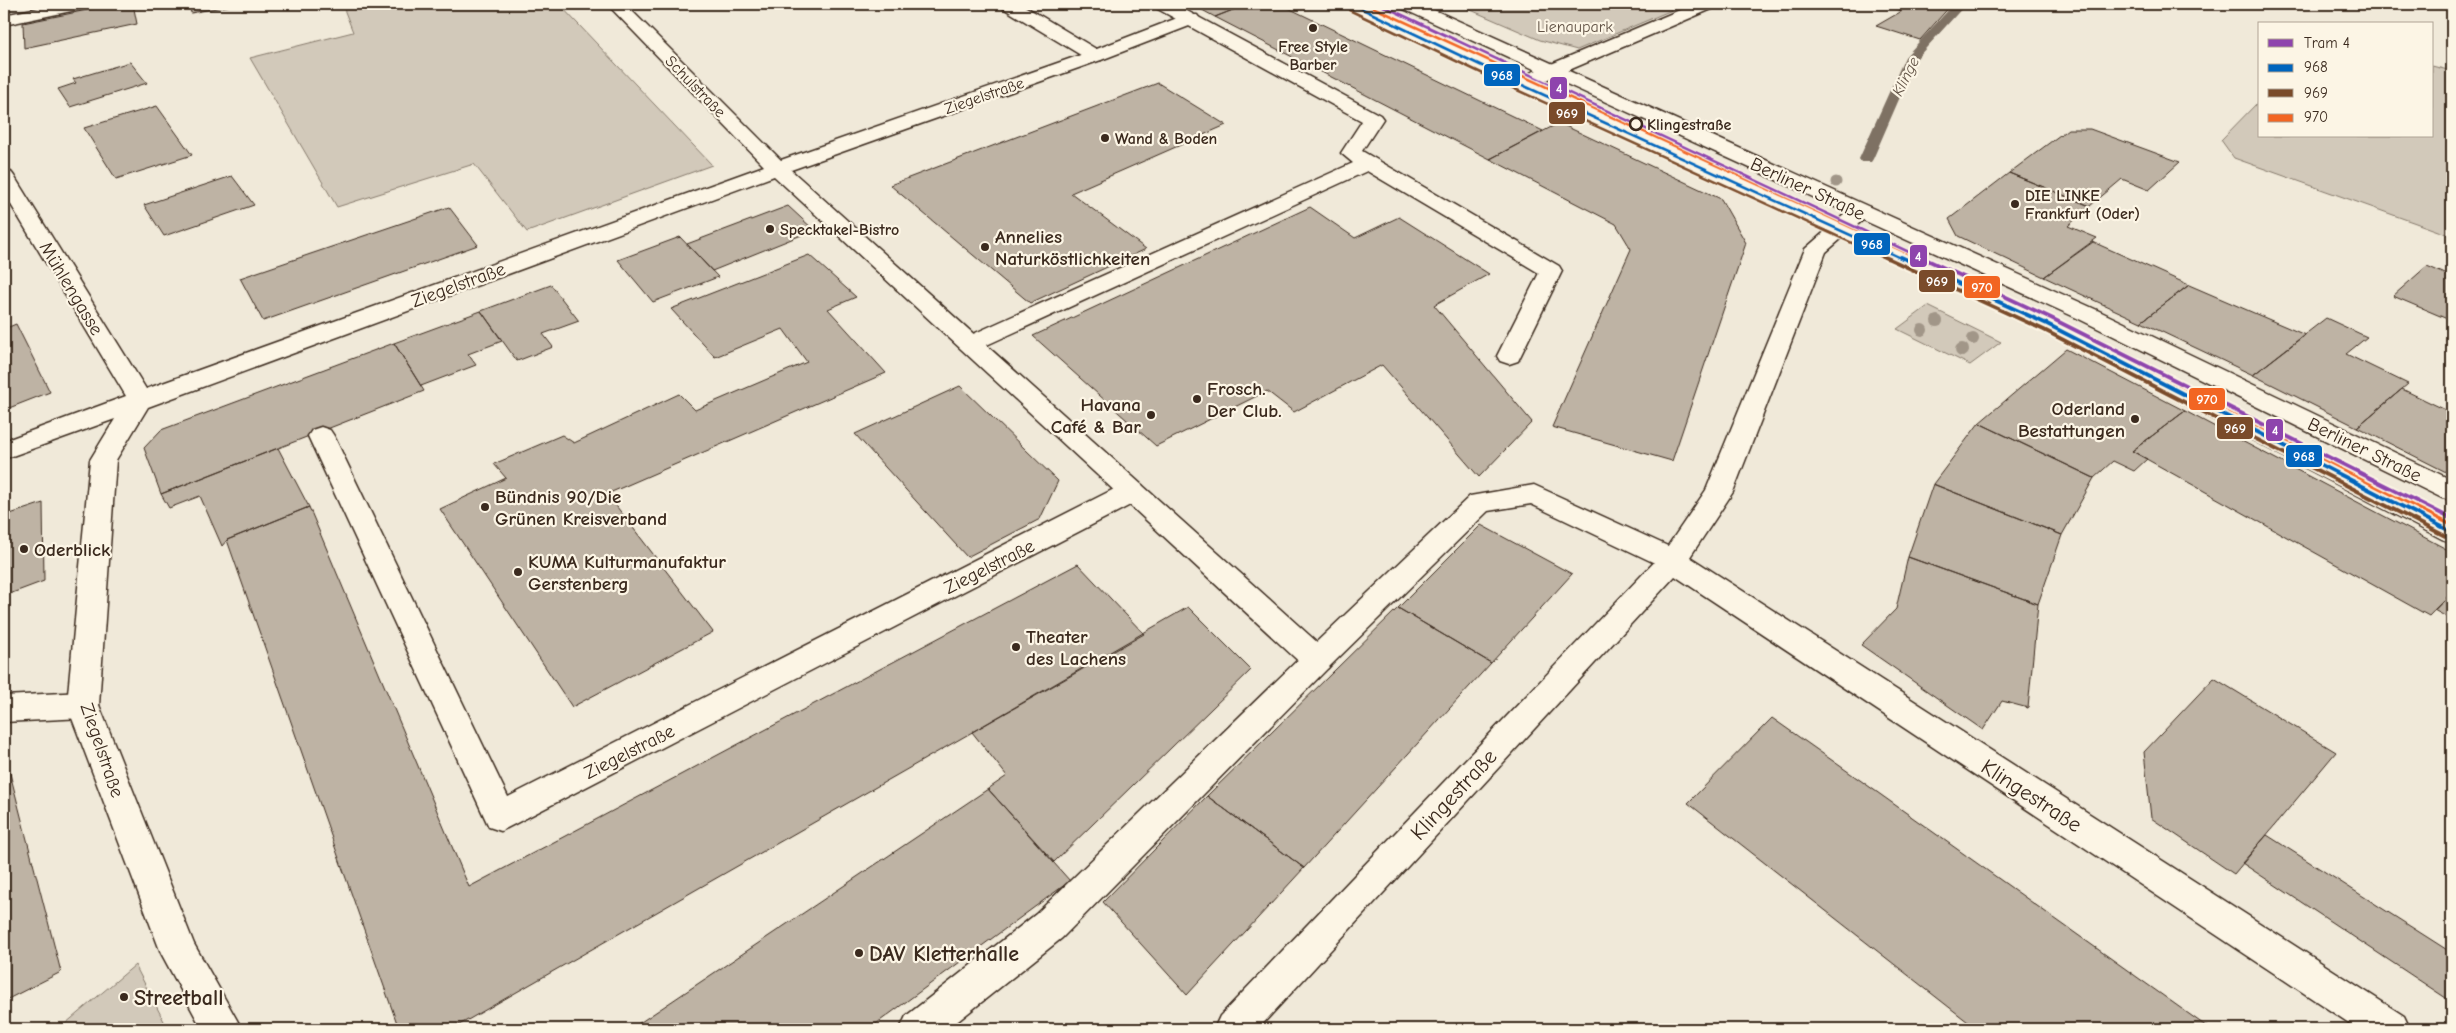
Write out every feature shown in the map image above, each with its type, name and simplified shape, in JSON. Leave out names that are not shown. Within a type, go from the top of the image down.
[{"type":"street","points":[[4,20],[80,4]]},
{"type":"street","name":"Schulstraße","points":[[616,4],[777,168]]},
{"type":"street","points":[[1162,4],[1373,119],[1352,153],[1551,272],[1509,356]]},
{"type":"street","name":"Berliner Straße","points":[[1352,4],[1520,84],[2047,324],[2452,532]]},
{"type":"street","name":"Berliner Straße","points":[[1407,4],[2088,314],[2452,491]]},
{"type":"street","points":[[1520,84],[1708,4]]},
{"type":"street","points":[[1018,5],[1096,56]]},
{"type":"street","name":"Ziegelstraße","points":[[4,450],[777,168],[1096,56],[1191,19]]},
{"type":"street","points":[[970,344],[1369,163]]},
{"type":"street","points":[[777,168],[1317,660]]},
{"type":"street","name":"Mühlengasse","points":[[4,176],[140,399]]},
{"type":"street","name":"Klingestraße","points":[[1233,1029],[1673,560],[1719,492],[1816,249],[1861,212]]},
{"type":"street","name":"Ziegelstraße","points":[[140,399],[103,460],[83,705],[179,953],[222,1029]]},
{"type":"street","name":"Ziegelstraße","points":[[321,436],[501,817],[1132,492]]},
{"type":"street","points":[[919,1029],[1049,926],[1317,660],[1480,503],[1534,494],[1673,560]]},
{"type":"street","name":"Klingestraße","points":[[1673,560],[2391,1029]]},
{"type":"street","points":[[4,709],[83,705]]},
{"type":"green space","points":[[342,4],[559,4],[712,165],[527,232],[474,164],[337,207],[250,58],[353,32]]},
{"type":"green space","name":"Lienaupark","points":[[1457,4],[1686,4],[1577,50],[1540,40]]},
{"type":"green space","points":[[2434,66],[2452,71],[2452,236],[2234,158],[2221,140],[2258,102],[2258,138],[2434,138]]},
{"type":"green space","points":[[1928,306],[2001,342],[1970,365],[1897,329]]},
{"type":"green space","name":"Streetball","points":[[135,965],[168,1029],[59,1029]]},
{"type":"building","points":[[117,4],[133,4],[137,24],[24,48],[23,23]]},
{"type":"building","points":[[189,4],[237,4],[191,13]]},
{"type":"building","points":[[1248,4],[1215,17],[1193,5]]},
{"type":"building","points":[[1248,4],[1280,4],[1543,131],[1490,159],[1215,17]]},
{"type":"building","points":[[1895,4],[1952,4],[1920,40],[1876,26],[1902,11],[1891,8]]},
{"type":"building","points":[[130,62],[147,83],[70,107],[58,89],[76,83],[73,79]]},
{"type":"building","points":[[1158,83],[1226,125],[1071,193],[1146,249],[1030,303],[890,185]]},
{"type":"building","points":[[157,106],[192,155],[116,179],[84,128]]},
{"type":"building","points":[[1559,123],[1721,199],[1746,243],[1672,461],[1552,427],[1631,249],[1616,224],[1490,159]]},
{"type":"building","points":[[2068,129],[2090,129],[2180,162],[2149,190],[2122,179],[2090,206],[2009,173]]},
{"type":"building","points":[[2009,173],[2090,206],[2068,226],[2097,238],[2044,277],[1958,236],[1949,219]]},
{"type":"building","points":[[232,176],[254,205],[164,236],[144,205]]},
{"type":"building","points":[[788,206],[814,230],[712,271],[687,244]]},
{"type":"building","points":[[449,207],[478,245],[263,321],[240,278]]},
{"type":"building","points":[[1310,207],[1355,238],[1399,217],[1489,274],[1434,305],[1532,422],[1479,477],[1382,365],[1294,412],[1267,391],[1156,446],[1033,336]]},
{"type":"building","points":[[680,237],[718,277],[653,302],[618,260]]},
{"type":"building","points":[[2093,242],[2189,285],[2141,322],[2044,277]]},
{"type":"building","points":[[809,255],[856,297],[828,309],[886,373],[607,494],[713,632],[572,707],[440,509],[506,478],[494,464],[562,435],[574,443],[679,394],[695,410],[807,362],[783,329],[715,357],[671,309]]},
{"type":"building","points":[[2427,266],[2452,277],[2452,321],[2393,296]]},
{"type":"building","points":[[551,285],[579,321],[543,334],[553,347],[517,361],[481,311]]},
{"type":"building","points":[[2189,285],[2305,335],[2253,375],[2141,322]]},
{"type":"building","points":[[481,311],[502,341],[468,354],[476,365],[421,386],[394,343]]},
{"type":"building","points":[[2326,318],[2367,337],[2346,354],[2408,384],[2357,427],[2253,375]]},
{"type":"building","points":[[16,324],[50,392],[4,410],[4,329]]},
{"type":"building","points":[[394,343],[424,391],[161,494],[144,448],[161,430]]},
{"type":"building","points":[[2066,349],[2185,411],[2132,451],[2147,459],[2134,471],[2113,461],[2094,478],[1979,423]]},
{"type":"building","points":[[960,386],[1058,481],[1040,519],[967,557],[855,434]]},
{"type":"building","points":[[2402,389],[2452,413],[2452,475],[2357,427]]},
{"type":"building","points":[[2185,411],[2452,552],[2452,592],[2429,616],[2132,451]]},
{"type":"building","points":[[1979,423],[2094,478],[2062,535],[1933,484]]},
{"type":"building","points":[[278,448],[309,507],[227,540],[222,546],[200,496],[169,508],[161,494]]},
{"type":"building","points":[[1933,484],[2062,535],[2038,604],[1908,557]]},
{"type":"building","name":"Oderblick","points":[[43,503],[44,581],[4,596],[4,516]]},
{"type":"building","points":[[309,507],[469,887],[1078,564],[1144,634],[452,1029],[399,1029],[227,540]]},
{"type":"building","points":[[1481,525],[1572,574],[1491,663],[1398,608]]},
{"type":"building","points":[[1908,557],[2038,604],[2028,708],[2002,701],[1983,730],[1861,645],[1896,609]]},
{"type":"building","points":[[2452,592],[2452,620],[2434,610]]},
{"type":"building","points":[[1188,607],[1251,670],[1054,862],[988,789],[1007,776],[972,732]]},
{"type":"building","points":[[1398,608],[1491,663],[1304,868],[1207,796]]},
{"type":"building","points":[[2214,678],[2336,752],[2234,874],[2151,818],[2144,752]]},
{"type":"building","points":[[1772,718],[2210,1029],[1977,1029],[1688,803]]},
{"type":"building","points":[[6,758],[61,972],[4,1001],[4,759]]},
{"type":"building","name":"DAV Kletterhalle","points":[[988,789],[1070,881],[869,1029],[641,1029],[638,1024]]},
{"type":"building","points":[[1207,796],[1304,868],[1187,995],[1103,902]]},
{"type":"building","points":[[2267,835],[2452,953],[2452,1002],[2242,863]]},
{"type":"waterway","name":"Klinge","points":[[1866,159],[1911,57],[1960,4]]},
{"type":"tram line","name":"4","points":[[1379,4],[2051,318],[2452,519]]},
{"type":"transit line","name":"968","points":[[1352,4],[1520,84],[2047,324],[2452,532]]},
{"type":"transit line","name":"970","points":[[1366,4],[1523,78],[2050,318],[2452,525]]},
{"type":"transit line","name":"969","points":[[1349,10],[1517,90],[2044,330],[2449,538]]},
{"type":"place","name":"Free Style Barber","points":[[1313,28]]},
{"type":"place","name":"Klingestraße","points":[[1636,124]]},
{"type":"place","name":"Wand & Boden","points":[[1105,138]]},
{"type":"place","name":"DIE LINKE Frankfurt (Oder)","points":[[2015,204]]},
{"type":"place","name":"Specktakel-Bistro","points":[[770,229]]},
{"type":"place","name":"Annelies Naturköstlichkeiten","points":[[985,247]]},
{"type":"place","name":"Frosch. Der Club.","points":[[1197,399]]},
{"type":"place","name":"Havana Café & Bar","points":[[1151,415]]},
{"type":"place","name":"Oderland Bestattungen","points":[[2135,419]]},
{"type":"place","name":"Bündnis 90/Die Grünen Kreisverband","points":[[485,507]]},
{"type":"place","name":"Oderblick","points":[[24,549]]},
{"type":"place","name":"KUMA Kulturmanufaktur Gerstenberg","points":[[518,572]]},
{"type":"place","name":"Theater des Lachens","points":[[1016,647]]},
{"type":"place","name":"DAV Kletterhalle","points":[[859,953]]},
{"type":"place","name":"Streetball","points":[[124,997]]}]
